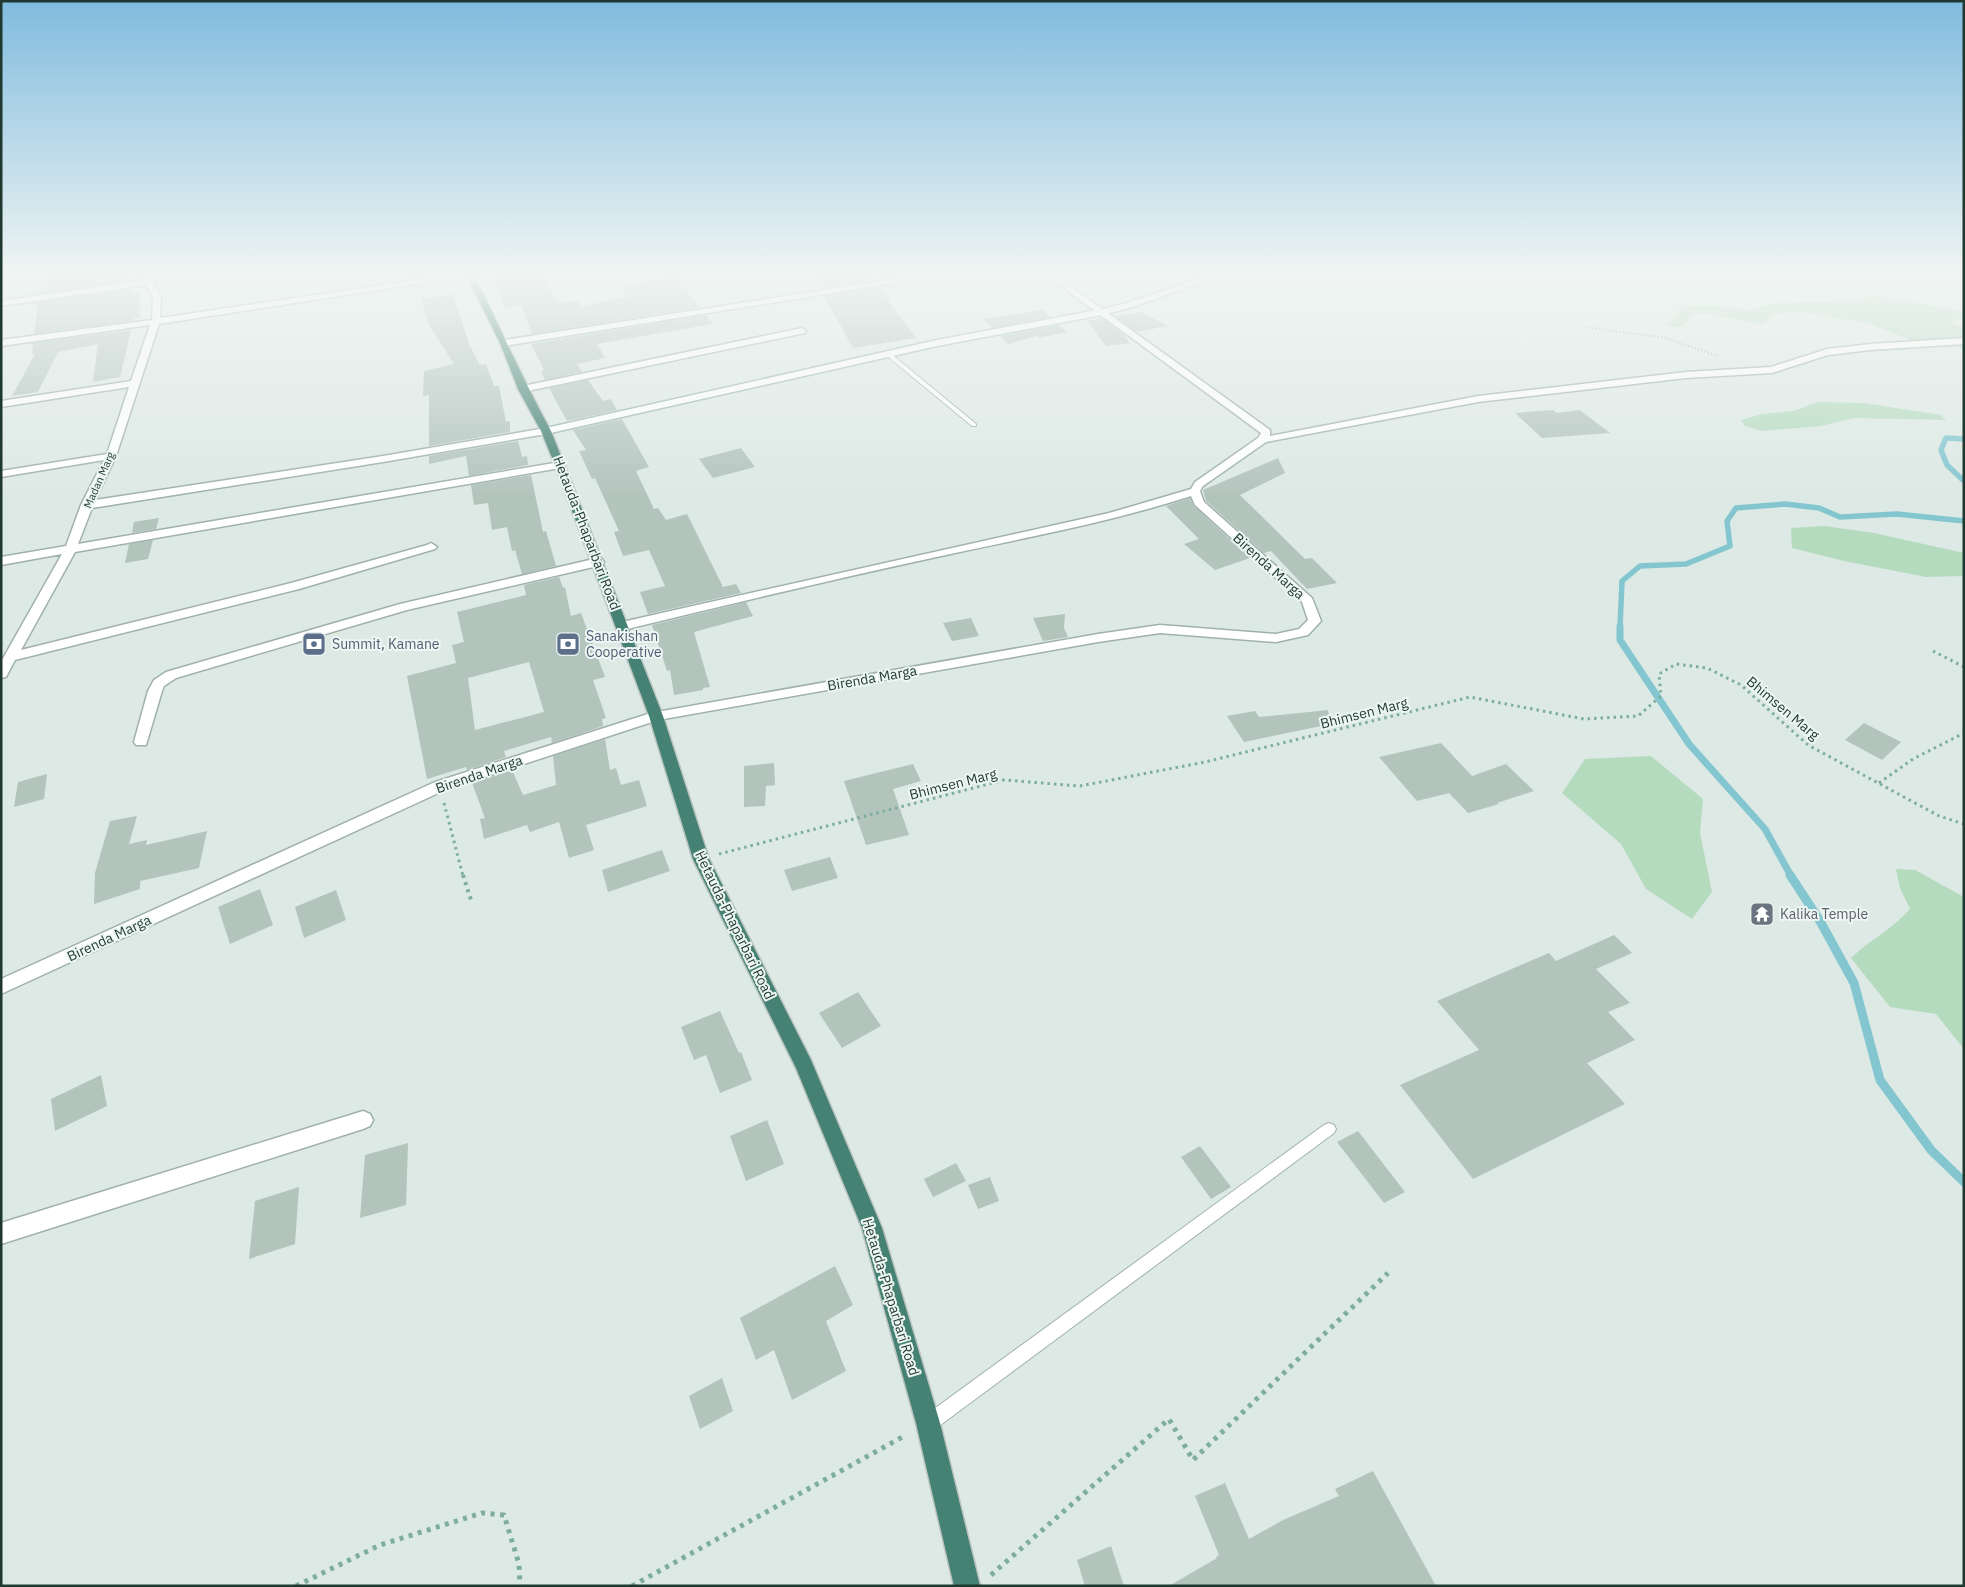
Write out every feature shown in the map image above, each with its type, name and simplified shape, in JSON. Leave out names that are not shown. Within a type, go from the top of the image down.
[{"type":"highway","name":"Hetauda-Phaparbari Road","points":[[507,349],[523,388],[546,430],[623,626],[656,716],[701,859],[804,1066],[872,1228],[928,1423],[967,1586]]},
{"type":"street","name":"Madan Marg","points":[[1,674],[70,550],[87,505],[111,456],[146,349]]},
{"type":"street","points":[[523,388],[714,349]]},
{"type":"street","points":[[87,505],[383,459],[546,430],[910,349]]},
{"type":"street","points":[[1153,349],[1266,432],[1263,440]]},
{"type":"street","points":[[623,626],[775,589],[1103,517],[1168,500],[1195,491],[1199,484],[1263,440],[1478,399],[1686,375],[1772,370],[1828,352],[1853,349]]},
{"type":"street","points":[[1,404],[135,384]]},
{"type":"street","points":[[1,474],[111,456]]},
{"type":"street","points":[[1,561],[560,465]]},
{"type":"street","name":"Birenda Marga","points":[[1,988],[440,786],[656,716],[1088,639],[1160,629],[1276,638],[1303,632],[1315,621],[1308,601],[1199,503],[1195,491]]},
{"type":"street","points":[[11,657],[295,586],[431,547]]},
{"type":"street","points":[[140,742],[155,691],[159,683],[171,675],[404,607],[598,562]]},
{"type":"street","points":[[1,1234],[363,1120]]},
{"type":"lane","points":[[888,354],[974,425]]},
{"type":"lane","points":[[928,1423],[1329,1129]]},
{"type":"path","points":[[1698,349],[1721,357],[1748,372]]},
{"type":"path","points":[[1933,650],[1964,667]]},
{"type":"path","name":"Bhimsen Marg","points":[[701,859],[1004,780],[1080,786],[1205,762],[1470,697],[1584,719],[1638,716],[1661,696],[1659,674],[1676,664],[1707,668],[1741,685],[1808,745],[1939,816],[1964,824]]},
{"type":"path","points":[[1879,783],[1913,759],[1964,733]]},
{"type":"path","points":[[440,786],[457,857],[472,903]]},
{"type":"path","points":[[986,1579],[1169,1420],[1193,1460],[1388,1273]]},
{"type":"path","points":[[632,1586],[928,1423]]},
{"type":"path","points":[[296,1586],[380,1545],[482,1513],[504,1515],[519,1564],[520,1586]]},
{"type":"green space","points":[[1817,402],[1864,403],[1941,415],[1946,420],[1853,418],[1821,426],[1762,431],[1745,426],[1741,420],[1762,414],[1794,411]]},
{"type":"green space","points":[[1824,526],[1874,533],[1964,553],[1964,576],[1926,577],[1844,561],[1792,548],[1791,528]]},
{"type":"green space","points":[[1651,756],[1703,799],[1700,833],[1712,892],[1692,919],[1646,889],[1621,844],[1562,793],[1585,759]]},
{"type":"green space","points":[[1896,869],[1915,870],[1964,897],[1964,1049],[1936,1014],[1890,1007],[1851,958],[1896,923],[1910,909],[1900,888]]},
{"type":"building","points":[[32,349],[73,349],[58,352],[38,392],[12,396],[35,354],[32,354]]},
{"type":"building","points":[[97,349],[127,349],[120,377],[93,382]]},
{"type":"building","points":[[444,349],[472,349],[480,365],[486,364],[494,386],[499,386],[506,422],[510,421],[510,432],[429,446],[429,395],[423,396],[424,371],[454,364]]},
{"type":"building","points":[[534,349],[600,349],[605,358],[577,364],[582,372],[545,380],[541,371],[544,370]]},
{"type":"building","points":[[588,380],[603,401],[611,399],[617,410],[567,421],[549,388]]},
{"type":"building","points":[[1553,410],[1557,413],[1580,410],[1610,433],[1542,438],[1515,413]]},
{"type":"building","points":[[622,419],[649,467],[636,471],[654,509],[658,508],[666,520],[687,514],[723,587],[736,584],[741,593],[648,614],[640,592],[665,586],[649,550],[623,556],[614,532],[619,531],[595,478],[592,479],[579,451],[586,450],[573,430]]},
{"type":"building","points":[[518,441],[522,457],[527,456],[528,465],[469,476],[466,456],[429,464],[429,456]]},
{"type":"building","points":[[741,448],[755,467],[713,478],[699,459]]},
{"type":"building","points":[[1278,458],[1285,473],[1240,495],[1305,559],[1312,558],[1337,583],[1307,589],[1271,551],[1264,553],[1206,501],[1203,490]]},
{"type":"building","points":[[531,475],[543,532],[546,531],[556,566],[522,574],[515,550],[512,551],[507,527],[492,530],[488,503],[474,505],[471,485]]},
{"type":"building","points":[[1190,498],[1194,506],[1250,558],[1215,570],[1184,544],[1199,539],[1166,506]]},
{"type":"building","points":[[159,518],[156,529],[132,533],[134,522]]},
{"type":"building","points":[[153,540],[148,559],[125,563],[129,544]]},
{"type":"building","points":[[559,577],[563,588],[565,587],[571,616],[581,613],[605,677],[593,680],[606,718],[602,719],[603,726],[552,743],[551,737],[504,751],[506,757],[467,770],[466,767],[427,779],[407,676],[456,663],[452,645],[464,642],[457,612],[526,595],[524,585]],"holes":[[[529,662],[544,712],[475,730],[468,678]]]},
{"type":"building","points":[[746,602],[753,616],[694,632],[710,687],[674,695],[670,670],[667,671],[652,625]]},
{"type":"building","points":[[1065,614],[1064,628],[1068,637],[1043,641],[1033,618]]},
{"type":"building","points":[[971,618],[979,636],[952,641],[943,623]]},
{"type":"building","points":[[1328,710],[1331,724],[1244,742],[1227,716],[1255,711],[1259,717]]},
{"type":"building","points":[[1864,723],[1901,742],[1882,760],[1845,740]]},
{"type":"building","points":[[605,739],[610,770],[616,768],[621,785],[639,780],[647,806],[586,825],[594,850],[569,858],[559,822],[530,832],[527,825],[484,839],[480,819],[485,818],[472,783],[512,770],[523,795],[556,785],[553,756]]},
{"type":"building","points":[[1441,743],[1472,776],[1506,764],[1534,791],[1468,813],[1449,793],[1417,801],[1379,757]]},
{"type":"building","points":[[774,763],[775,785],[766,786],[765,806],[744,807],[744,766]]},
{"type":"building","points":[[913,764],[921,781],[893,789],[909,835],[866,845],[844,781]]},
{"type":"building","points":[[47,774],[44,799],[14,807],[18,782]]},
{"type":"building","points":[[137,816],[129,844],[147,840],[146,845],[207,831],[199,868],[140,881],[140,889],[94,904],[95,873],[110,821]]},
{"type":"building","points":[[662,850],[670,871],[608,892],[602,870]]},
{"type":"building","points":[[830,857],[838,878],[792,891],[784,870]]},
{"type":"building","points":[[260,889],[273,925],[230,944],[218,907]]},
{"type":"building","points":[[336,890],[346,920],[304,938],[295,907]]},
{"type":"building","points":[[1614,935],[1632,953],[1596,969],[1630,1003],[1608,1012],[1635,1040],[1587,1063],[1625,1104],[1473,1179],[1400,1085],[1479,1050],[1437,1001],[1549,953],[1556,961]]},
{"type":"building","points":[[858,992],[881,1026],[842,1048],[819,1013]]},
{"type":"building","points":[[720,1011],[739,1053],[741,1052],[752,1080],[720,1093],[706,1055],[694,1060],[681,1027]]},
{"type":"building","points":[[101,1075],[107,1106],[55,1131],[51,1099]]},
{"type":"building","points":[[767,1120],[784,1164],[746,1181],[730,1136]]},
{"type":"building","points":[[1358,1131],[1405,1192],[1384,1203],[1337,1142]]},
{"type":"building","points":[[408,1143],[406,1205],[360,1218],[365,1155]]},
{"type":"building","points":[[1200,1146],[1231,1187],[1211,1199],[1181,1157]]},
{"type":"building","points":[[956,1163],[966,1181],[933,1197],[924,1179]]},
{"type":"building","points":[[990,1177],[999,1201],[978,1209],[968,1185]]},
{"type":"building","points":[[299,1187],[295,1244],[249,1259],[255,1201]]},
{"type":"building","points":[[835,1266],[853,1305],[826,1321],[846,1371],[792,1400],[774,1350],[756,1360],[740,1318]]},
{"type":"building","points":[[722,1378],[733,1411],[700,1429],[689,1396]]},
{"type":"building","points":[[1373,1471],[1436,1586],[1169,1586],[1219,1555],[1195,1496],[1225,1483],[1249,1539],[1283,1520],[1339,1496],[1335,1489]]},
{"type":"building","points":[[1111,1546],[1124,1586],[1085,1586],[1077,1560]]},
{"type":"waterway","points":[[1964,439],[1946,438],[1941,450],[1947,465],[1964,481]]},
{"type":"waterway","points":[[1620,628],[1622,581],[1640,566],[1686,564],[1730,546],[1727,521],[1736,508],[1785,504],[1819,508],[1840,517],[1897,514],[1964,521]]},
{"type":"waterway","points":[[1620,628],[1620,640],[1689,744],[1765,829],[1791,876]]},
{"type":"waterway","points":[[1790,875],[1820,921],[1854,983],[1880,1080],[1931,1150],[1964,1182]]},
{"type":"place","name":"Summit, Kamane","points":[[314,644]]},
{"type":"place","name":"Sanakishan Cooperative","points":[[568,644]]},
{"type":"place","name":"Kalika Temple","points":[[1762,914]]}]
